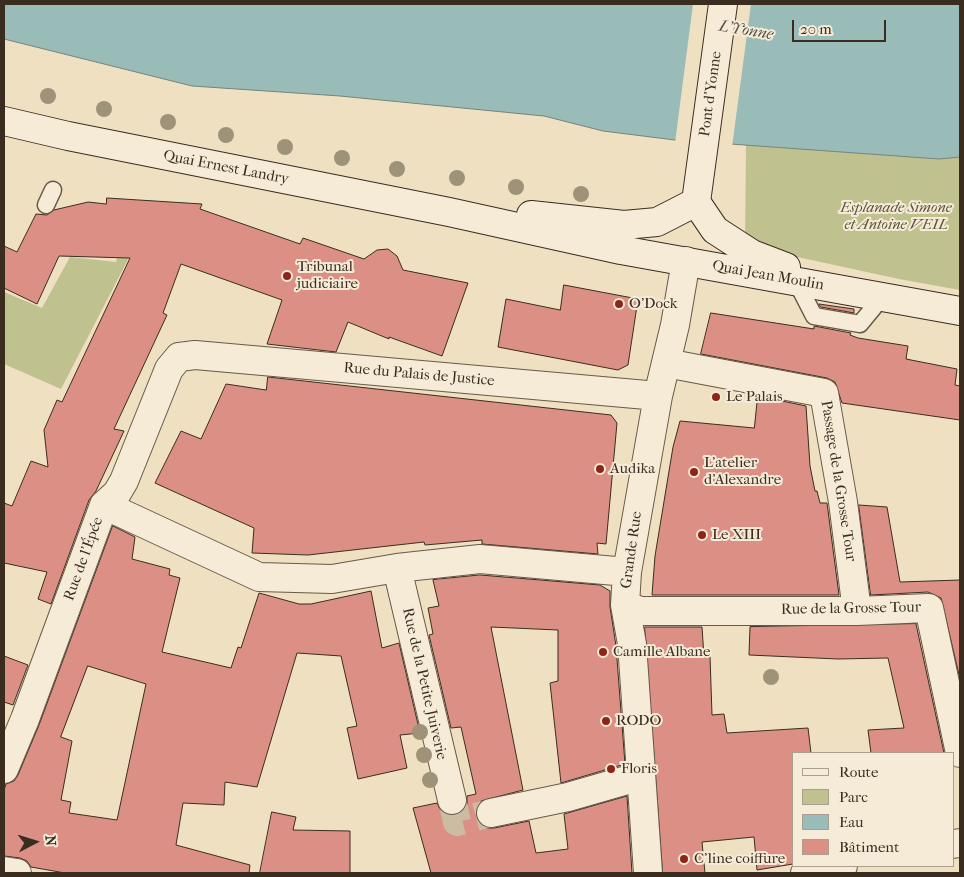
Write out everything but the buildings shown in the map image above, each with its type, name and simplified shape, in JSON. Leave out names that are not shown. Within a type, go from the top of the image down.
[{"type":"street","name":"Pont d'Yonne","points":[[698,192],[723,4]]},
{"type":"street","name":"Quai Ernest Landry","points":[[4,121],[68,136],[450,212],[621,250],[686,261]]},
{"type":"street","name":"Quai Ernest Landry","points":[[450,212],[522,214],[624,225],[657,222],[698,192]]},
{"type":"street","name":"Quai Jean Moulin","points":[[698,192],[715,230],[752,254],[850,291]]},
{"type":"street","name":"Quai Jean Moulin","points":[[686,261],[960,311]]},
{"type":"street","name":"Grande Rue","points":[[648,873],[632,644],[625,605],[627,572],[658,396],[686,261]]},
{"type":"street","name":"Rue du Palais de Justice","points":[[179,357],[195,355],[658,396]]},
{"type":"street","name":"Rue de l'Épée","points":[[4,769],[28,710],[104,505],[117,493],[124,481],[169,369],[179,357]]},
{"type":"street","name":"Passage de la Grosse Tour","points":[[666,363],[824,393],[843,502],[857,611]]},
{"type":"street","points":[[104,505],[259,577],[332,579],[397,568],[480,559],[627,572]]},
{"type":"street","name":"Rue de la Petite Juiverie","points":[[397,568],[452,800]]},
{"type":"street","name":"Rue de la Grosse Tour","points":[[625,605],[640,610],[857,611],[929,608],[960,753]]},
{"type":"street","points":[[491,813],[568,797],[641,776]]},
{"type":"street","points":[[804,873],[837,867]]},
{"type":"street","points":[[4,871],[17,873]]},
{"type":"lane","points":[[46,205],[53,190]]},
{"type":"lane","points":[[796,281],[814,316],[860,324],[883,296]]},
{"type":"green space","name":"Esplanade Simone et Antoine VEIL","points":[[746,145],[939,159],[960,157],[960,290],[899,279],[751,247],[745,243]]},
{"type":"green space","points":[[120,244],[136,244],[61,389],[4,364],[4,292],[42,308],[70,257],[116,262]]},
{"type":"water","name":"L'Yonne","points":[[4,4],[960,4],[960,157],[939,159],[675,140],[603,131],[544,116],[340,96],[192,86],[4,39]]},
{"type":"pier","points":[[693,4],[751,4],[732,147],[675,143]]},
{"type":"tunnel","points":[[452,800],[457,822],[491,813]]},
{"type":"place","name":"Tribunal judiciaire","points":[[287,276]]},
{"type":"place","name":"O'Dock","points":[[619,304]]},
{"type":"place","name":"Le Palais","points":[[716,397]]},
{"type":"place","name":"Audika","points":[[600,469]]},
{"type":"place","name":"L'atelier d'Alexandre","points":[[694,472]]},
{"type":"place","name":"Le XIII","points":[[702,535]]},
{"type":"place","name":"Camille Albane","points":[[603,652]]},
{"type":"place","name":"RODO","points":[[606,721]]},
{"type":"place","name":"Floris","points":[[611,769]]},
{"type":"place","name":"C'line coiffure","points":[[684,859]]}]
